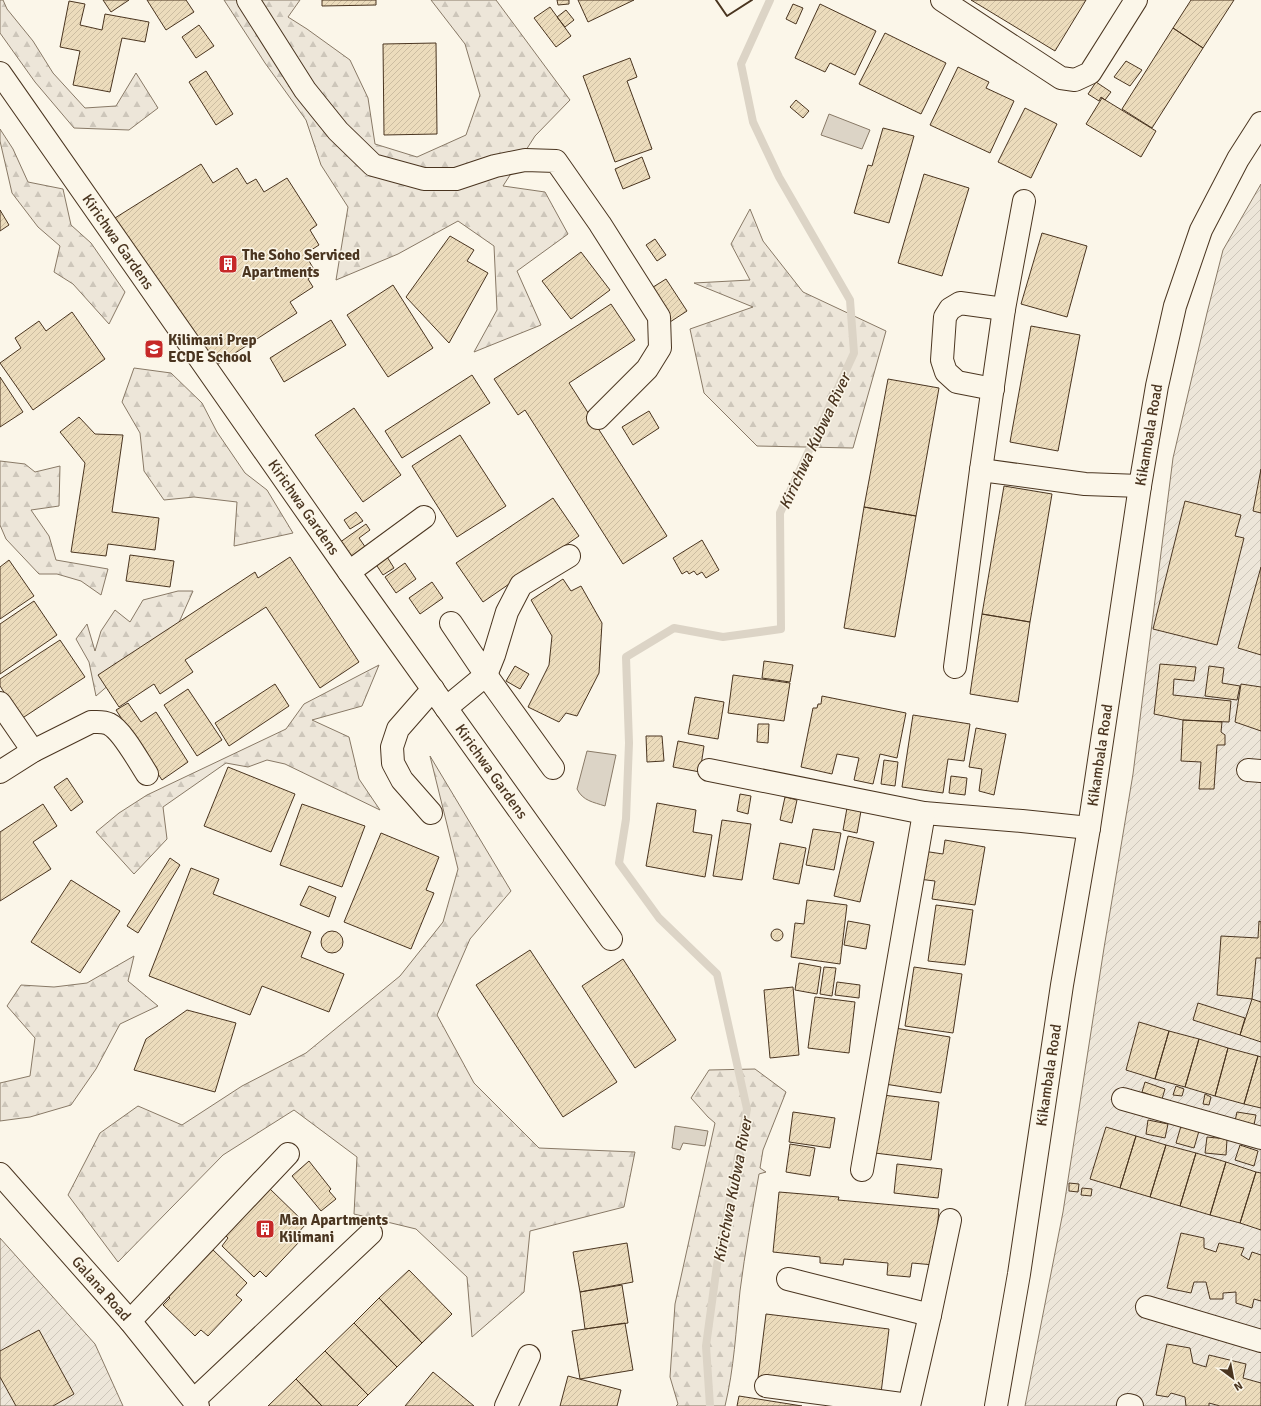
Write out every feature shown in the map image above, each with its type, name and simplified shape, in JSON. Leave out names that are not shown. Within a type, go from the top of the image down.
[{"type":"street","points":[[248,0],[305,90],[338,131],[373,165],[424,179],[456,179],[495,166],[525,160],[556,161],[600,224],[659,317],[660,348],[646,369],[598,418]]},
{"type":"street","points":[[955,3],[1062,78],[1075,80],[1090,73],[1136,0]]},
{"type":"street","name":"Kirichwa Gardens","points":[[0,73],[349,572],[611,939]]},
{"type":"street","name":"Kikambala Road","points":[[996,1406],[1019,1274],[1062,985],[1089,828],[1140,486],[1157,386],[1174,306],[1201,230],[1238,159],[1261,123]]},
{"type":"street","points":[[955,667],[1004,309],[1024,201]]},
{"type":"street","points":[[993,389],[957,382],[946,372],[942,360],[944,317],[950,309],[960,303],[1004,309]]},
{"type":"street","points":[[981,470],[1085,484],[1140,486]]},
{"type":"street","points":[[349,572],[424,517]]},
{"type":"street","points":[[446,708],[486,675],[494,655],[507,612],[521,585],[568,556]]},
{"type":"street","points":[[451,623],[486,675],[553,768]]},
{"type":"street","points":[[431,813],[402,780],[393,763],[392,747],[398,729],[433,689]]},
{"type":"street","points":[[0,703],[33,751]]},
{"type":"street","points":[[0,772],[33,751],[91,722],[99,721],[110,724],[120,734],[147,774]]},
{"type":"street","points":[[709,770],[924,812],[1089,828]]},
{"type":"street","points":[[862,1170],[924,812]]},
{"type":"street","points":[[1123,1099],[1261,1138]]},
{"type":"street","points":[[130,1321],[288,1154]]},
{"type":"street","name":"Galana Road","points":[[0,1174],[130,1321],[193,1404]]},
{"type":"street","points":[[766,1386],[909,1406],[950,1220]]},
{"type":"street","points":[[193,1404],[371,1233]]},
{"type":"street","points":[[788,1279],[930,1315]]},
{"type":"street","points":[[1147,1307],[1261,1341]]},
{"type":"street","points":[[506,1406],[529,1356]]},
{"type":"green space","points":[[0,0],[3,0],[7,9],[33,41],[53,73],[85,108],[116,106],[136,73],[158,108],[129,130],[74,128],[35,82],[0,33]]},
{"type":"green space","points":[[224,0],[300,0],[288,17],[350,60],[368,98],[375,144],[417,157],[466,135],[480,95],[465,44],[431,0],[496,0],[570,100],[535,136],[503,186],[545,192],[568,234],[517,271],[541,325],[474,352],[497,310],[494,246],[458,221],[398,254],[336,280],[348,207],[321,165],[306,120],[265,63]]},
{"type":"green space","points":[[0,129],[13,149],[28,182],[63,189],[71,225],[91,243],[125,292],[109,324],[73,284],[54,272],[60,246],[38,227],[12,193],[0,141]]},
{"type":"green space","points":[[1261,184],[1261,1406],[1025,1406],[1063,1212],[1133,774],[1173,458],[1223,250]]},
{"type":"green space","points":[[750,209],[763,241],[803,292],[886,331],[853,448],[757,446],[704,393],[690,329],[753,307],[694,283],[750,280],[731,244]]},
{"type":"green space","points":[[134,368],[171,373],[202,403],[217,432],[245,473],[267,490],[293,533],[234,546],[237,502],[194,497],[164,500],[144,471],[140,433],[122,402]]},
{"type":"green space","points":[[0,461],[25,464],[35,472],[60,466],[59,506],[31,510],[49,536],[56,560],[108,569],[101,595],[81,581],[57,574],[39,574],[6,539],[0,525]]},
{"type":"green space","points":[[178,591],[193,591],[172,638],[118,677],[96,696],[89,662],[76,639],[87,624],[95,651],[101,631],[115,610],[130,622],[143,600]]},
{"type":"green space","points":[[379,665],[362,706],[312,720],[349,737],[359,779],[380,810],[285,764],[267,760],[248,767],[226,763],[163,807],[167,839],[134,874],[96,832],[119,813],[147,795],[286,729],[304,704]]},
{"type":"green space","points":[[430,756],[511,891],[470,939],[437,1015],[474,1083],[539,1148],[635,1152],[624,1207],[530,1231],[524,1292],[472,1337],[467,1277],[416,1229],[354,1214],[357,1157],[294,1110],[223,1155],[118,1262],[68,1195],[100,1133],[138,1106],[182,1125],[242,1086],[306,1053],[400,976],[443,922],[458,869]]},
{"type":"green space","points":[[134,956],[128,981],[158,1006],[120,1024],[96,1069],[71,1105],[30,1117],[0,1121],[0,1083],[30,1076],[35,1038],[7,1006],[21,985],[54,987],[87,983]]},
{"type":"green space","points":[[755,1069],[786,1092],[763,1150],[760,1168],[766,1172],[759,1174],[746,1247],[733,1364],[725,1406],[676,1406],[678,1404],[670,1377],[675,1304],[715,1123],[691,1098],[709,1070]]},
{"type":"green space","points":[[0,1238],[95,1344],[123,1406],[0,1406]]},
{"type":"shaded area","points":[[829,114],[870,130],[862,149],[821,135]]},
{"type":"shaded area","points":[[587,751],[616,755],[605,806],[585,799],[577,789]]},
{"type":"shaded area","points":[[675,1126],[708,1131],[705,1146],[683,1143],[680,1150],[672,1148]]},
{"type":"building","points":[[103,0],[129,0],[111,12]]},
{"type":"building","points":[[147,0],[186,0],[194,12],[166,30]]},
{"type":"building","points":[[322,0],[376,0],[376,5],[322,6]]},
{"type":"building","points":[[557,0],[569,0],[569,4],[558,5]]},
{"type":"building","points":[[578,0],[634,0],[588,22]]},
{"type":"building","points":[[971,0],[1086,0],[1055,51]]},
{"type":"building","points":[[1191,0],[1234,0],[1203,48],[1173,28]]},
{"type":"building","points":[[69,1],[85,4],[80,25],[102,30],[105,14],[149,22],[145,42],[122,38],[110,92],[73,85],[80,51],[60,47]]},
{"type":"building","points":[[793,4],[803,8],[796,24],[786,19]]},
{"type":"building","points":[[820,4],[876,31],[855,75],[830,63],[825,72],[795,58]]},
{"type":"building","points":[[550,7],[571,36],[556,47],[534,18]]},
{"type":"building","points":[[566,10],[574,20],[565,27],[557,17]]},
{"type":"building","points":[[199,25],[214,46],[196,58],[182,37]]},
{"type":"building","points":[[1173,28],[1203,48],[1152,128],[1122,109]]},
{"type":"building","points":[[885,33],[946,63],[921,114],[859,84]]},
{"type":"building","points":[[436,43],[437,134],[384,135],[383,44]]},
{"type":"building","points":[[630,58],[637,77],[627,81],[652,149],[615,162],[583,76]]},
{"type":"building","points":[[1126,61],[1142,70],[1130,86],[1114,77]]},
{"type":"building","points":[[958,67],[989,82],[986,88],[1014,101],[990,153],[930,125]]},
{"type":"building","points":[[206,71],[233,114],[216,125],[189,82]]},
{"type":"building","points":[[1096,82],[1111,92],[1105,100],[1101,97],[1099,101],[1088,94]]},
{"type":"building","points":[[1102,98],[1156,131],[1141,157],[1086,124]]},
{"type":"building","points":[[796,100],[809,111],[803,118],[790,107]]},
{"type":"building","points":[[1025,108],[1057,124],[1031,178],[998,162]]},
{"type":"building","points":[[883,128],[914,136],[889,223],[854,213],[868,165],[872,166]]},
{"type":"building","points":[[642,157],[650,178],[623,189],[615,169]]},
{"type":"building","name":"The Soho Serviced Apartments","points":[[201,164],[213,183],[237,168],[247,184],[256,179],[264,192],[287,178],[317,225],[310,230],[319,245],[305,254],[316,273],[308,279],[313,287],[290,302],[297,313],[212,368],[115,218]]},
{"type":"building","points":[[924,174],[969,188],[942,276],[898,263]]},
{"type":"building","points":[[0,210],[9,225],[0,231]]},
{"type":"building","points":[[1042,233],[1087,246],[1067,317],[1021,304]]},
{"type":"building","points":[[450,236],[474,250],[467,261],[488,273],[449,343],[406,297]]},
{"type":"building","points":[[655,239],[666,255],[657,261],[646,245]]},
{"type":"building","points":[[581,252],[610,290],[571,319],[542,281]]},
{"type":"building","points":[[666,279],[687,311],[670,322],[650,289]]},
{"type":"building","points":[[393,285],[433,348],[388,377],[347,315]]},
{"type":"building","points":[[611,304],[635,340],[569,383],[667,536],[623,564],[525,410],[518,415],[494,379]]},
{"type":"building","points":[[72,312],[105,359],[33,410],[0,363],[21,348],[15,338],[39,321],[46,331]]},
{"type":"building","points":[[331,320],[346,345],[284,382],[270,358]]},
{"type":"building","points":[[1031,326],[1080,335],[1058,451],[1010,442]]},
{"type":"building","points":[[472,375],[490,403],[402,458],[385,431]]},
{"type":"building","points":[[0,377],[23,412],[0,427]]},
{"type":"building","points":[[888,379],[939,388],[916,516],[864,507]]},
{"type":"building","points":[[354,408],[401,475],[363,502],[315,435]]},
{"type":"building","points":[[649,411],[659,428],[633,445],[622,427]]},
{"type":"building","points":[[79,417],[95,434],[123,435],[112,512],[159,518],[155,550],[108,544],[106,556],[71,552],[85,463],[60,432]]},
{"type":"building","points":[[460,435],[506,506],[457,537],[412,466]]},
{"type":"building","points":[[1261,469],[1261,513],[1253,511]]},
{"type":"building","points":[[1004,486],[1052,494],[1030,622],[982,614]]},
{"type":"building","points":[[553,498],[579,536],[483,602],[456,563]]},
{"type":"building","points":[[1185,501],[1241,515],[1235,536],[1244,538],[1217,645],[1153,629]]},
{"type":"building","points":[[864,507],[916,516],[895,637],[844,628]]},
{"type":"building","points":[[356,512],[363,521],[350,529],[344,520]]},
{"type":"building","points":[[366,524],[370,530],[359,538],[370,554],[352,567],[336,545]]},
{"type":"building","points":[[702,540],[719,570],[706,578],[702,572],[697,575],[694,571],[689,574],[687,571],[682,574],[673,558]]},
{"type":"building","points":[[384,552],[394,568],[383,575],[373,560]]},
{"type":"building","points":[[130,555],[174,561],[170,587],[126,581]]},
{"type":"building","points":[[290,557],[359,662],[320,688],[266,607],[185,660],[193,672],[160,694],[154,684],[119,707],[98,675],[255,572],[258,578]]},
{"type":"building","points":[[9,560],[34,596],[0,619],[0,567]]},
{"type":"building","points":[[405,563],[416,579],[396,593],[385,577]]},
{"type":"building","points":[[1261,567],[1261,655],[1238,648]]},
{"type":"building","points":[[563,579],[571,591],[581,586],[602,623],[599,673],[577,716],[566,713],[559,722],[528,707],[549,665],[552,636],[531,600]]},
{"type":"building","points":[[432,582],[443,598],[420,614],[409,598]]},
{"type":"building","points":[[34,601],[57,635],[0,674],[0,624]]},
{"type":"building","points":[[982,614],[1030,622],[1018,702],[970,694]]},
{"type":"building","points":[[60,640],[85,677],[21,719],[0,686],[0,679]]},
{"type":"building","points":[[764,661],[793,665],[790,682],[762,678]]},
{"type":"building","points":[[1160,664],[1196,667],[1194,681],[1174,679],[1173,695],[1231,701],[1229,722],[1183,720],[1154,714]]},
{"type":"building","points":[[515,666],[529,674],[520,689],[506,681]]},
{"type":"building","points":[[1209,666],[1224,668],[1222,683],[1240,686],[1237,700],[1205,696]]},
{"type":"building","points":[[733,675],[790,683],[784,721],[728,713]]},
{"type":"building","points":[[275,684],[289,706],[229,746],[215,723]]},
{"type":"building","points":[[1241,684],[1261,687],[1261,731],[1235,722]]},
{"type":"building","points":[[188,689],[222,740],[197,756],[164,705]]},
{"type":"building","points":[[822,696],[906,713],[897,758],[880,754],[873,784],[854,780],[859,758],[837,754],[832,774],[801,767],[813,708],[817,708],[818,704],[821,704]]},
{"type":"building","points":[[695,697],[724,702],[718,739],[688,734]]},
{"type":"building","points":[[128,703],[141,722],[156,712],[188,762],[162,780],[116,710]]},
{"type":"building","points":[[913,715],[970,724],[964,761],[948,759],[943,793],[902,787]]},
{"type":"building","points":[[1183,720],[1222,722],[1221,732],[1225,735],[1225,745],[1217,745],[1214,789],[1199,789],[1201,762],[1181,761]]},
{"type":"building","points":[[758,724],[769,724],[768,743],[757,742]]},
{"type":"building","points":[[976,728],[1006,734],[994,795],[979,791],[982,769],[969,767]]},
{"type":"building","points":[[646,736],[662,736],[664,761],[647,762]]},
{"type":"building","points":[[678,741],[704,746],[700,772],[673,767]]},
{"type":"building","points":[[884,760],[898,762],[895,786],[881,784]]},
{"type":"building","points":[[228,767],[295,794],[271,852],[204,826]]},
{"type":"building","points":[[951,776],[967,778],[965,795],[949,793]]},
{"type":"building","points":[[67,778],[83,802],[71,811],[54,787]]},
{"type":"building","points":[[740,794],[751,796],[748,814],[737,811]]},
{"type":"building","points":[[785,797],[797,800],[792,823],[780,820]]},
{"type":"building","points":[[657,803],[696,810],[693,832],[712,835],[705,877],[646,866]]},
{"type":"building","points":[[43,804],[57,826],[33,842],[51,869],[0,901],[0,832]]},
{"type":"building","points":[[302,804],[365,826],[342,887],[280,865]]},
{"type":"building","points":[[847,808],[861,811],[857,833],[843,830]]},
{"type":"building","points":[[722,820],[751,824],[742,880],[713,876]]},
{"type":"building","points":[[813,829],[841,833],[834,870],[806,865]]},
{"type":"building","points":[[381,833],[439,857],[426,890],[434,893],[411,949],[344,922]]},
{"type":"building","points":[[848,836],[874,842],[860,902],[834,896]]},
{"type":"building","points":[[945,840],[985,847],[975,905],[932,899],[935,881],[918,879],[923,851],[943,854]]},
{"type":"building","points":[[780,843],[806,848],[799,884],[773,879]]},
{"type":"building","points":[[170,858],[180,865],[138,933],[127,926]]},
{"type":"building","points":[[191,868],[219,879],[213,894],[311,932],[301,957],[344,974],[329,1012],[262,986],[250,1015],[149,976]]},
{"type":"building","points":[[71,880],[120,911],[80,973],[31,942]]},
{"type":"building","points":[[309,886],[336,897],[329,917],[300,905]]},
{"type":"building","points":[[807,900],[847,905],[840,964],[791,957],[795,923],[804,924]]},
{"type":"building","points":[[936,905],[973,910],[965,965],[928,961]]},
{"type":"building","points":[[848,921],[870,925],[866,949],[844,945]]},
{"type":"building","points":[[1259,921],[1261,922],[1261,958],[1256,958],[1252,999],[1217,995],[1221,936],[1258,938]]},
{"type":"building","points":[[779,929],[782,930],[782,940],[775,941],[772,940],[771,933],[772,930]]},
{"type":"building","points":[[332,931],[340,934],[343,942],[340,950],[332,953],[324,950],[321,942],[324,934]]},
{"type":"building","points":[[530,950],[617,1082],[563,1117],[476,985]]},
{"type":"building","points":[[623,959],[676,1040],[635,1068],[582,986]]},
{"type":"building","points":[[799,963],[821,967],[817,994],[795,990]]},
{"type":"building","points":[[824,967],[836,968],[832,996],[820,994]]},
{"type":"building","points":[[914,967],[962,974],[953,1033],[905,1026]]},
{"type":"building","points":[[837,982],[860,985],[859,998],[835,995]]},
{"type":"building","points":[[793,987],[799,1055],[770,1058],[764,990]]},
{"type":"building","points":[[815,997],[855,1002],[849,1053],[808,1048]]},
{"type":"building","points":[[1252,999],[1261,1002],[1261,1042],[1240,1035]]},
{"type":"building","points":[[1198,1003],[1245,1018],[1240,1035],[1193,1020]]},
{"type":"building","points":[[187,1010],[236,1023],[215,1092],[134,1070],[146,1039]]},
{"type":"building","points":[[1139,1022],[1169,1031],[1155,1079],[1126,1070]]},
{"type":"building","points":[[895,1028],[950,1037],[941,1093],[885,1084]]},
{"type":"building","points":[[1169,1031],[1199,1039],[1185,1087],[1155,1079]]},
{"type":"building","points":[[1199,1039],[1228,1048],[1215,1096],[1185,1087]]},
{"type":"building","points":[[1228,1048],[1258,1056],[1244,1104],[1215,1096]]},
{"type":"building","points":[[1258,1056],[1261,1057],[1261,1108],[1244,1104]]},
{"type":"building","points":[[1145,1082],[1165,1089],[1162,1099],[1142,1092]]},
{"type":"building","points":[[1176,1086],[1184,1089],[1182,1096],[1173,1095]]},
{"type":"building","points":[[1205,1094],[1211,1097],[1209,1105],[1203,1104]]},
{"type":"building","points":[[883,1095],[939,1102],[931,1160],[875,1153]]},
{"type":"building","points":[[793,1112],[835,1118],[830,1148],[789,1142]]},
{"type":"building","points":[[1237,1112],[1256,1115],[1254,1125],[1235,1121]]},
{"type":"building","points":[[1148,1120],[1168,1124],[1165,1138],[1146,1134]]},
{"type":"building","points":[[1181,1126],[1199,1131],[1194,1148],[1176,1143]]},
{"type":"building","points":[[1106,1127],[1136,1136],[1120,1188],[1090,1179]]},
{"type":"building","points":[[1136,1136],[1166,1145],[1150,1197],[1120,1188]]},
{"type":"building","points":[[1207,1137],[1227,1139],[1226,1155],[1205,1153]]},
{"type":"building","points":[[790,1144],[815,1148],[810,1176],[786,1172]]},
{"type":"building","points":[[1166,1145],[1196,1153],[1180,1206],[1150,1197]]},
{"type":"building","points":[[1240,1145],[1258,1151],[1254,1166],[1235,1160]]},
{"type":"building","points":[[1196,1153],[1226,1162],[1210,1215],[1180,1206]]},
{"type":"building","points":[[309,1161],[331,1189],[329,1191],[336,1199],[321,1211],[292,1176]]},
{"type":"building","points":[[1226,1162],[1256,1172],[1240,1223],[1210,1215]]},
{"type":"building","points":[[897,1164],[942,1169],[938,1198],[894,1193]]},
{"type":"building","points":[[1256,1172],[1261,1173],[1261,1230],[1240,1223]]},
{"type":"building","points":[[1069,1183],[1079,1184],[1078,1192],[1069,1191]]},
{"type":"building","name":"Man Apartments Kilimani","points":[[269,1188],[306,1224],[295,1236],[300,1241],[266,1277],[260,1271],[254,1277],[222,1246],[228,1238],[224,1234]]},
{"type":"building","points":[[1082,1188],[1092,1189],[1091,1196],[1081,1195]]},
{"type":"building","points":[[779,1192],[839,1197],[838,1200],[939,1209],[934,1265],[912,1263],[910,1277],[887,1275],[888,1263],[844,1259],[843,1265],[820,1263],[820,1257],[773,1252]]},
{"type":"building","points":[[1181,1233],[1204,1238],[1204,1248],[1216,1252],[1219,1243],[1244,1248],[1241,1255],[1249,1260],[1252,1252],[1261,1255],[1261,1301],[1254,1299],[1252,1308],[1236,1303],[1236,1292],[1223,1293],[1223,1299],[1210,1299],[1206,1282],[1194,1282],[1191,1293],[1167,1288]]},
{"type":"building","points":[[627,1243],[633,1282],[580,1292],[573,1252]]},
{"type":"building","points":[[210,1247],[247,1283],[236,1295],[242,1300],[208,1336],[201,1330],[195,1336],[163,1305],[170,1298],[165,1294]]},
{"type":"building","points":[[409,1270],[452,1314],[422,1343],[379,1298]]},
{"type":"building","points":[[622,1285],[628,1323],[585,1329],[580,1292]]},
{"type":"building","points":[[379,1298],[422,1343],[397,1367],[354,1323]]},
{"type":"building","points":[[766,1314],[889,1329],[881,1393],[758,1378]]},
{"type":"building","points":[[354,1323],[397,1367],[368,1395],[325,1351]]},
{"type":"building","points":[[625,1323],[633,1370],[580,1379],[572,1331]]},
{"type":"building","points":[[39,1330],[74,1394],[53,1406],[16,1406],[0,1377],[0,1351]]},
{"type":"building","points":[[1167,1344],[1190,1348],[1193,1363],[1206,1367],[1209,1355],[1246,1364],[1243,1378],[1261,1383],[1261,1406],[1220,1406],[1209,1403],[1209,1406],[1186,1406],[1185,1397],[1171,1393],[1168,1397],[1156,1395]]},
{"type":"building","points":[[325,1351],[368,1395],[357,1406],[322,1406],[296,1379]]},
{"type":"building","points":[[433,1372],[474,1406],[405,1406]]},
{"type":"building","points":[[568,1376],[621,1390],[617,1406],[560,1406]]},
{"type":"building","points":[[296,1379],[322,1406],[268,1406]]},
{"type":"building","points":[[739,1396],[802,1406],[737,1406]]},
{"type":"waterway","name":"Kirichwa Kubwa River","points":[[710,1406],[706,1346],[717,1265],[747,1109],[717,974],[659,918],[619,863],[626,819],[629,743],[626,657],[674,628],[723,637],[781,629],[780,513],[854,353],[850,300],[779,177],[753,122],[741,64],[770,0]]},
{"type":"wall","points":[[716,0],[727,16],[752,0]]},
{"type":"place","name":"The Soho Serviced Apartments","points":[[228,264]]},
{"type":"place","name":"Kilimani Prep ECDE School","points":[[154,349]]},
{"type":"place","name":"Man Apartments Kilimani","points":[[265,1229]]}]
